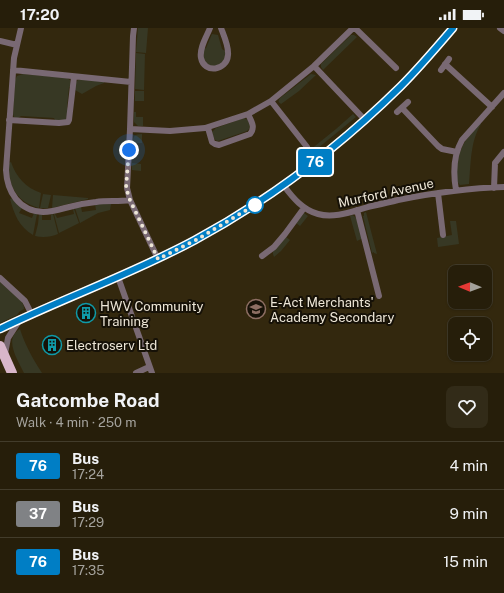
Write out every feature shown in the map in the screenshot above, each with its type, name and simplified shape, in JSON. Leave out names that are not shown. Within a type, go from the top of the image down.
[{"type":"highway","points":[[0,346],[12,373]]},
{"type":"street","points":[[21,28],[13,70],[6,170],[6,180],[12,195],[28,208],[43,212],[103,201],[130,200]]},
{"type":"street","points":[[134,28],[126,188],[130,200],[158,259]]},
{"type":"street","points":[[210,28],[201,50],[200,57],[203,64],[213,69],[224,65],[227,60],[228,54],[221,28]]},
{"type":"street","points":[[0,329],[158,259],[196,240],[249,209],[284,186],[321,158],[365,120],[401,86],[453,28]]},
{"type":"street","points":[[500,28],[504,31]]},
{"type":"street","points":[[130,129],[170,131],[208,128],[248,114],[271,101],[314,66],[351,29],[396,68]]},
{"type":"street","points":[[0,41],[17,45]]},
{"type":"street","points":[[445,64],[492,107]]},
{"type":"street","points":[[314,66],[365,120]]},
{"type":"street","points":[[13,70],[131,82]]},
{"type":"street","points":[[9,120],[59,123],[68,122],[74,77]]},
{"type":"street","points":[[456,190],[454,173],[457,152],[462,140],[504,92]]},
{"type":"street","points":[[271,101],[307,147]]},
{"type":"street","points":[[408,102],[400,110],[442,149],[457,152]]},
{"type":"street","points":[[208,128],[212,142],[215,144],[250,134],[253,130],[253,126],[248,114]]},
{"type":"street","points":[[494,188],[495,162],[504,152]]},
{"type":"street","name":"Murford Avenue","points":[[284,186],[295,200],[304,208],[312,212],[333,216],[398,200],[456,190],[504,188]]},
{"type":"street","points":[[438,193],[444,235]]},
{"type":"street","points":[[262,256],[285,234],[304,208]]},
{"type":"street","points":[[357,210],[379,296]]},
{"type":"street","points":[[267,252],[271,258]]},
{"type":"street","points":[[118,277],[150,370],[136,373]]},
{"type":"street","points":[[0,278],[25,301],[32,315]]},
{"type":"street","points":[[5,356],[8,338],[20,320]]},
{"type":"green space","points":[[138,28],[148,28],[146,53],[136,52]]},
{"type":"green space","points":[[212,34],[218,35],[222,49],[225,51],[222,63],[217,66],[210,66],[204,62],[203,49],[206,48]]},
{"type":"green space","points":[[351,35],[357,37],[323,70],[321,64]]},
{"type":"green space","points":[[136,53],[145,54],[144,90],[135,89]]},
{"type":"green space","points":[[23,74],[67,78],[70,80],[71,86],[69,87],[68,112],[65,121],[56,122],[54,118],[21,116],[17,119],[14,117],[15,80],[17,76]]},
{"type":"green space","points":[[311,74],[316,75],[299,91],[281,104],[279,103],[280,98]]},
{"type":"green space","points":[[81,79],[104,83],[82,94],[75,90],[75,83]]},
{"type":"green space","points":[[135,91],[144,91],[144,101],[135,101]]},
{"type":"green space","points":[[134,112],[136,112],[136,117],[143,117],[143,126],[138,126],[134,122]]},
{"type":"green space","points":[[353,114],[356,117],[312,153],[310,150]]},
{"type":"green space","points":[[244,118],[248,120],[250,125],[247,131],[218,141],[214,138],[212,132],[216,128]]},
{"type":"green space","points":[[480,123],[481,124],[477,131],[473,146],[469,184],[460,185],[457,181],[456,170],[461,150],[463,144]]},
{"type":"green space","points":[[142,134],[142,143],[135,143],[133,147],[134,137]]},
{"type":"green space","points":[[11,162],[22,181],[26,185],[41,193],[39,208],[24,202],[15,192],[9,171],[9,163]]},
{"type":"green space","points":[[132,163],[141,164],[141,171],[132,170]]},
{"type":"green space","points":[[43,194],[51,195],[48,208],[40,208]]},
{"type":"green space","points":[[53,195],[88,198],[88,199],[52,208]]},
{"type":"green space","points":[[12,198],[22,208],[19,213],[32,218],[34,213],[37,214],[33,235],[24,228],[18,220],[10,199]]},
{"type":"green space","points":[[95,204],[111,204],[110,210],[98,213],[80,223],[75,208],[81,207],[82,212],[96,210]]},
{"type":"green space","points":[[73,209],[79,223],[59,233],[54,214],[57,218],[74,214]]},
{"type":"green space","points":[[366,212],[377,254],[374,252],[372,253],[363,216]]},
{"type":"green space","points":[[304,213],[308,216],[300,226],[296,223]]},
{"type":"green space","points":[[39,214],[42,214],[42,220],[51,220],[51,215],[53,214],[58,234],[47,237],[35,236]]},
{"type":"green space","points":[[352,215],[356,218],[363,238],[357,241],[350,216]]},
{"type":"green space","points":[[450,221],[456,221],[459,244],[438,247],[437,238],[452,235]]},
{"type":"green space","points":[[286,237],[290,240],[274,257],[273,251]]},
{"type":"green space","points":[[0,282],[21,301],[24,305],[24,309],[17,315],[0,323]]},
{"type":"green space","points":[[20,329],[24,341],[42,373],[24,373],[18,362],[12,344],[15,333]]},
{"type":"bus line","name":"76","points":[[0,329],[158,259],[196,240],[249,209],[284,186],[321,158],[365,120],[401,86],[453,28]]},
{"type":"place","name":"E-Act Merchants' Academy Secondary","points":[[256,309]]},
{"type":"place","name":"HWV Community Training","points":[[86,313]]},
{"type":"place","name":"Electroserv Ltd","points":[[52,345]]},
{"type":"route","points":[[129,150],[126,188],[130,200],[158,259],[196,240],[255,205]]}]
